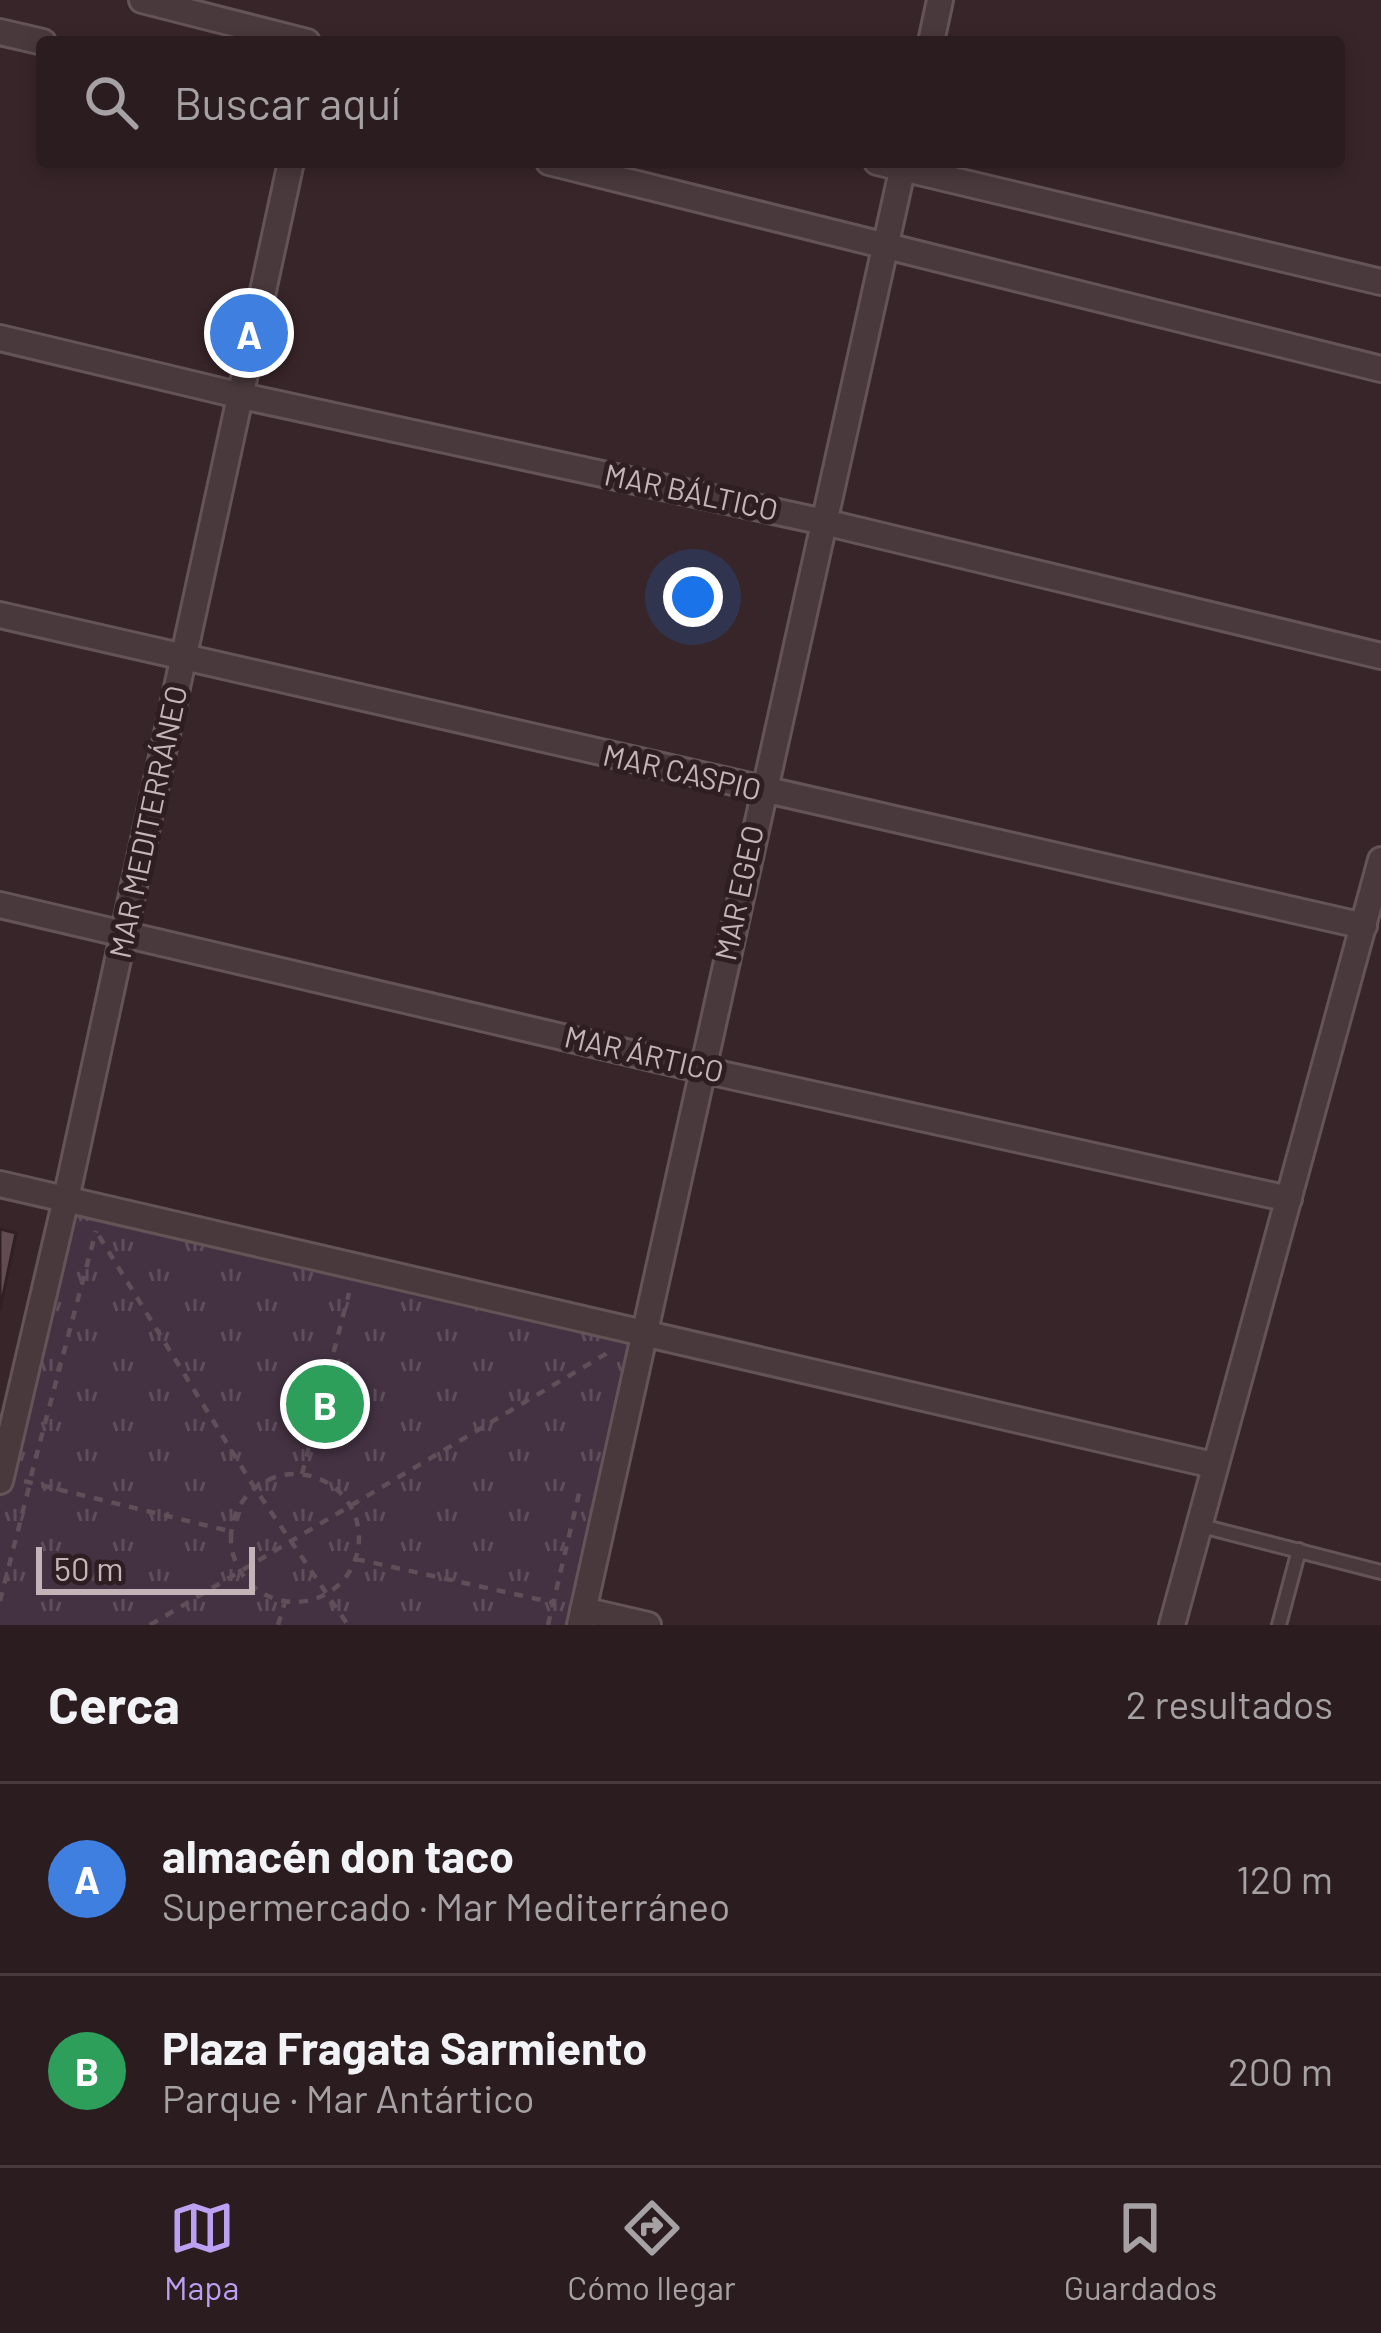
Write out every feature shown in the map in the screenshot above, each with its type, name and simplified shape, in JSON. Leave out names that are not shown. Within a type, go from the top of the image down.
[{"type":"street","points":[[142,0],[283,36]]},
{"type":"street","points":[[932,36],[940,0]]},
{"type":"street","points":[[0,32],[36,40]]},
{"type":"street","name":"MAR MEDITERRÁNEO","points":[[1,1476],[66,1199],[290,168]]},
{"type":"street","points":[[574,168],[1381,369]]},
{"type":"street","name":"MAR EGEO","points":[[582,1618],[902,168]]},
{"type":"street","points":[[915,168],[1381,283]]},
{"type":"street","name":"MAR BÁLTICO","points":[[0,338],[242,396],[824,522],[1381,656]]},
{"type":"street","name":"MAR CASPIO","points":[[0,615],[1364,926]]},
{"type":"street","points":[[1172,1625],[1381,860]]},
{"type":"street","name":"MAR ÁRTICO","points":[[0,905],[704,1070],[1289,1199]]},
{"type":"street","points":[[0,1184],[1213,1465]]},
{"type":"street","points":[[582,1618],[648,1625]]},
{"type":"lane","points":[[1198,1525],[1381,1572]]},
{"type":"lane","points":[[1279,1625],[1299,1550]]},
{"type":"path","points":[[96,1230],[119,1236]]},
{"type":"path","points":[[0,1601],[96,1230]]},
{"type":"path","points":[[96,1230],[254,1487],[348,1625]]},
{"type":"path","points":[[302,1474],[357,1267]]},
{"type":"path","points":[[592,1344],[614,1349]]},
{"type":"path","points":[[608,1372],[614,1349]]},
{"type":"path","points":[[150,1625],[614,1349]]},
{"type":"path","points":[[285,1474],[302,1474],[321,1479],[350,1504],[359,1540],[356,1559],[339,1585],[307,1601],[285,1601],[266,1595],[239,1570],[230,1531],[243,1499],[254,1487],[285,1474]]},
{"type":"path","points":[[1,1476],[230,1531]]},
{"type":"path","points":[[548,1625],[580,1487]]},
{"type":"path","points":[[356,1559],[553,1602],[582,1618]]},
{"type":"path","points":[[278,1625],[285,1601]]},
{"type":"green space","points":[[66,1199],[647,1334],[580,1625],[0,1625],[0,1481]]},
{"type":"building","points":[[0,1229],[16,1233],[0,1310]]},
{"type":"place","name":"almacén don taco","points":[[249,333]]},
{"type":"place","name":"Plaza Fragata Sarmiento","points":[[325,1404]]}]
